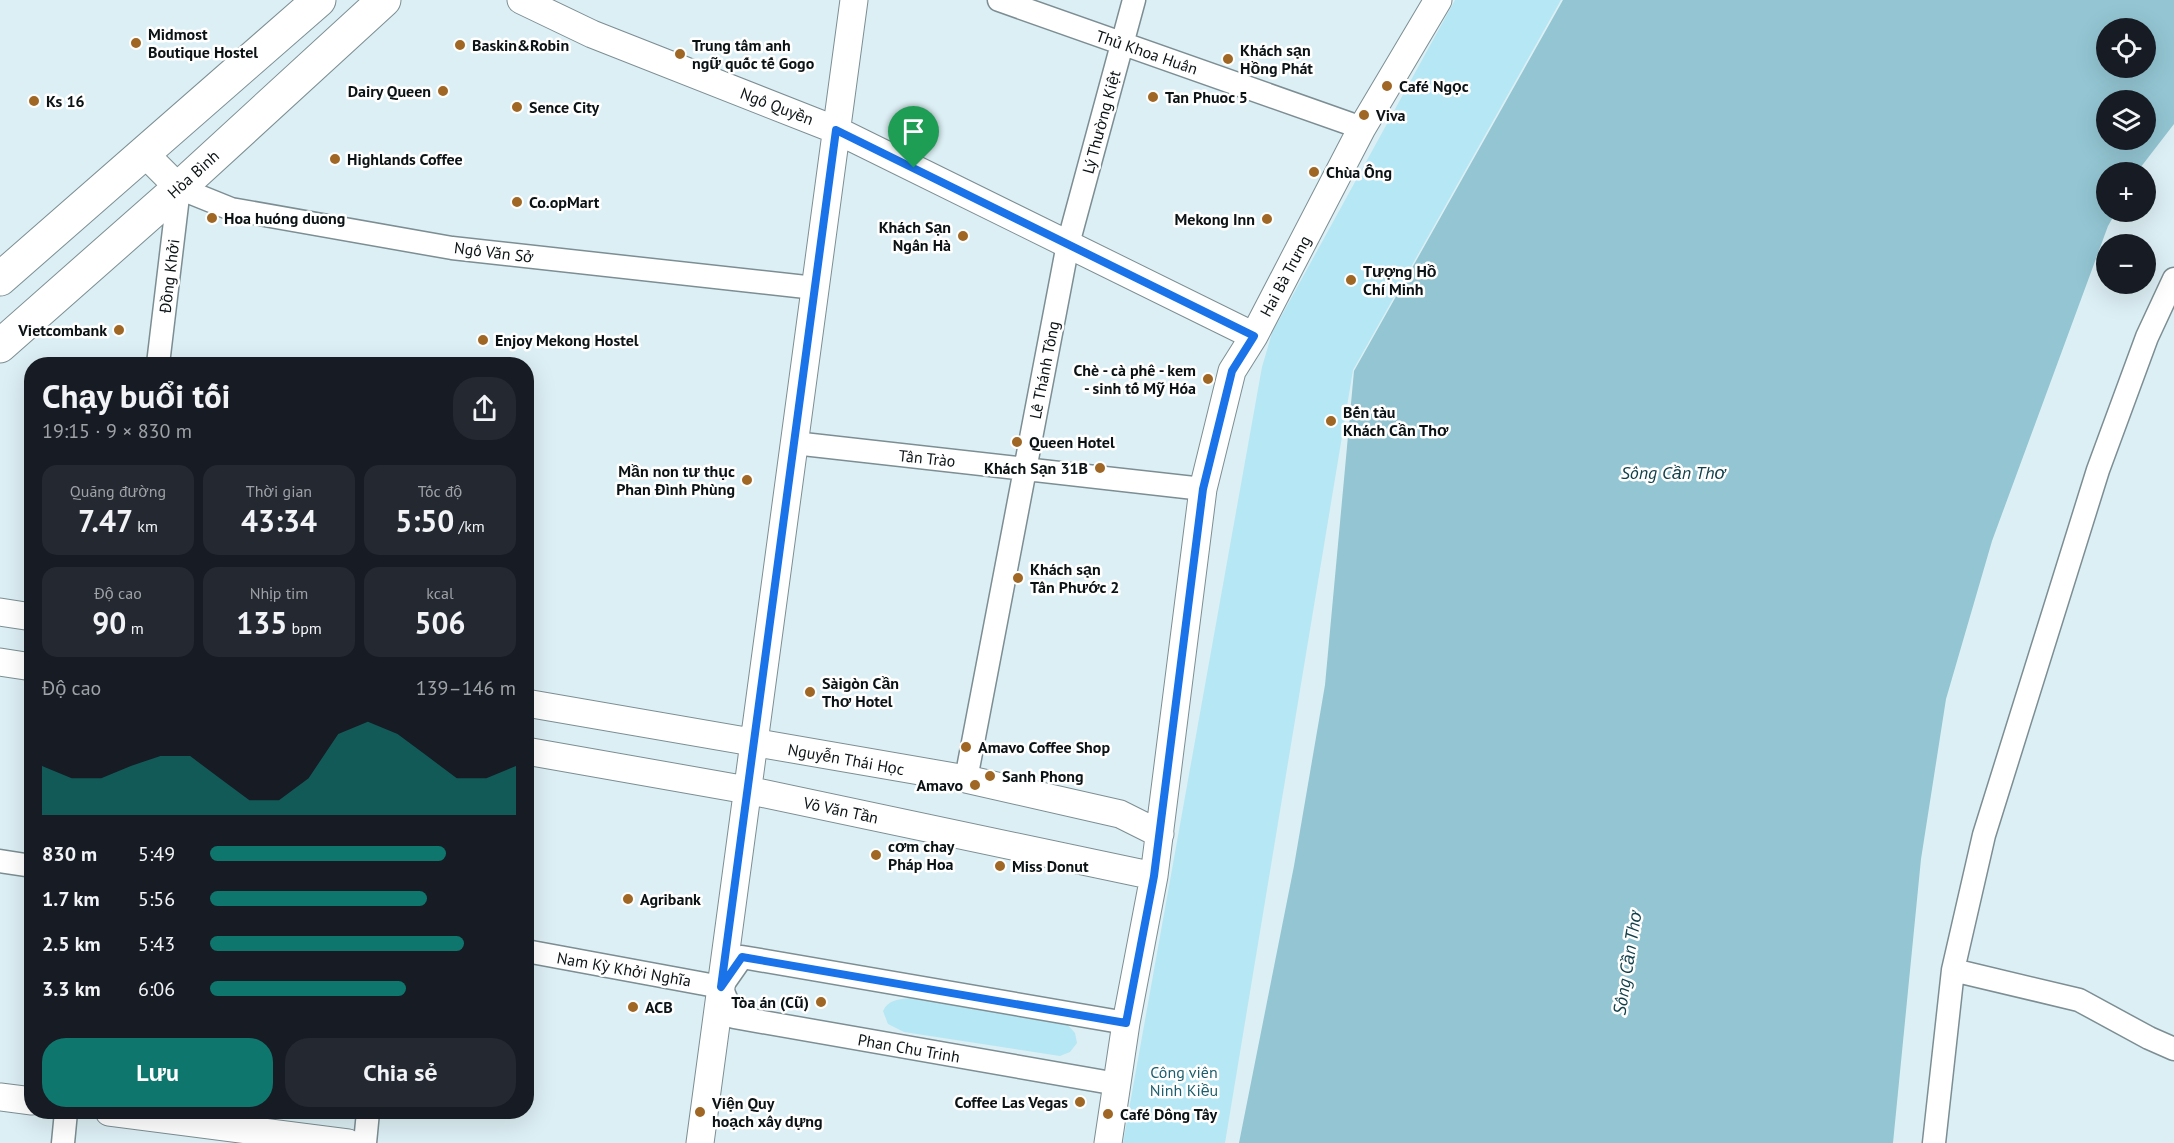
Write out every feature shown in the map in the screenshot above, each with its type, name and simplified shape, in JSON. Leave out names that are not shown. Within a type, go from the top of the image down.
[{"type":"main road","points":[[0,279],[319,0]]},
{"type":"main road","name":"Hòa Bình","points":[[0,346],[179,188],[384,0]]},
{"type":"street","name":"Ngô Quyền","points":[[520,0],[592,34],[836,130],[1254,336]]},
{"type":"street","points":[[700,1143],[854,0]]},
{"type":"street","name":"Thủ Khoa Huân","points":[[999,0],[1362,128]]},
{"type":"street","name":"Lý Thường Kiệt","points":[[1068,244],[1134,0]]},
{"type":"street","name":"Hai Bà Trưng","points":[[1108,1143],[1126,1023],[1154,876],[1203,489],[1232,371],[1254,336],[1362,128],[1438,0]]},
{"type":"street","points":[[144,153],[179,188]]},
{"type":"street","name":"Ngô Văn Sở","points":[[179,188],[231,209],[452,248],[815,288]]},
{"type":"street","name":"Đồng Khởi","points":[[159,357],[179,188]]},
{"type":"street","name":"Lê Thánh Tông","points":[[966,779],[1068,244]]},
{"type":"street","points":[[1934,1143],[1953,970],[1984,836],[2091,492],[2147,337],[2174,279]]},
{"type":"street","name":"Tân Trào","points":[[794,443],[1203,489]]},
{"type":"street","points":[[0,612],[24,616]]},
{"type":"street","points":[[0,662],[24,666]]},
{"type":"street","name":"Nguyễn Thái Học","points":[[534,704],[966,779],[1120,813],[1160,834]]},
{"type":"street","name":"Võ Văn Tần","points":[[534,752],[747,790],[1154,876]]},
{"type":"street","points":[[0,861],[24,865]]},
{"type":"street","name":"Nam Kỳ Khởi Nghĩa","points":[[534,952],[721,987]]},
{"type":"street","points":[[721,987],[742,957],[1126,1023]]},
{"type":"street","points":[[1953,970],[2079,1000],[2174,1049]]},
{"type":"street","name":"Phan Chu Trinh","points":[[721,987],[734,1017],[1117,1084]]},
{"type":"street","points":[[0,1097],[24,1100]]},
{"type":"street","points":[[63,1143],[65,1119]]},
{"type":"street","points":[[163,1119],[348,1143]]},
{"type":"street","points":[[365,1143],[367,1119]]},
{"type":"green space","name":"Công viên Ninh Kiều","points":[[1455,0],[1561,0],[1353,370],[1225,1143],[1123,1143],[1262,367],[1272,333]]},
{"type":"green space","points":[[910,998],[1067,1024],[1075,1033],[1077,1043],[1070,1052],[1060,1056],[904,1032],[888,1024],[883,1011],[891,1002]]},
{"type":"water","name":"Sông Cần Thơ","points":[[1563,0],[2174,0],[2174,124],[2156,147],[2156,90],[2096,90],[2096,150],[2154,150],[2145,162],[2096,162],[2096,222],[2110,222],[2105,234],[2096,234],[2096,259],[1992,541],[1946,699],[1921,859],[1893,1143],[1239,1143],[1294,866],[1325,685],[1354,371]]},
{"type":"place","name":"Midmost Boutique Hostel","points":[[136,43]]},
{"type":"place","name":"Baskin&Robin","points":[[460,45]]},
{"type":"place","name":"Trung tâm anh ngữ quốc tế Gogo","points":[[680,54]]},
{"type":"place","name":"Khách sạn Hồng Phát","points":[[1228,59]]},
{"type":"place","name":"Café Ngọc","points":[[1387,86]]},
{"type":"place","name":"Dairy Queen","points":[[443,91]]},
{"type":"place","name":"Tan Phuoc 5","points":[[1153,97]]},
{"type":"place","name":"Ks 16","points":[[34,101]]},
{"type":"place","name":"Sence City","points":[[517,107]]},
{"type":"place","name":"Viva","points":[[1364,115]]},
{"type":"place","name":"Highlands Coffee","points":[[335,159]]},
{"type":"place","name":"Chùa Ông","points":[[1314,172]]},
{"type":"place","name":"Co.opMart","points":[[517,202]]},
{"type":"place","name":"Hoa huóng duong","points":[[212,218]]},
{"type":"place","name":"Mekong Inn","points":[[1267,219]]},
{"type":"place","name":"Khách Sạn Ngân Hà","points":[[963,236]]},
{"type":"place","name":"Tượng Hồ Chí Minh","points":[[1351,280]]},
{"type":"place","name":"Vietcombank","points":[[119,330]]},
{"type":"place","name":"Enjoy Mekong Hostel","points":[[483,340]]},
{"type":"place","name":"Chè - cà phê - kem - sinh tố Mỹ Hóa","points":[[1208,379]]},
{"type":"place","name":"Bến tàu Khách Cần Thơ","points":[[1331,421]]},
{"type":"place","name":"Queen Hotel","points":[[1017,442]]},
{"type":"place","name":"Khách Sạn 31B","points":[[1100,468]]},
{"type":"place","name":"Mần non tư thục Phan Đình Phùng","points":[[747,480]]},
{"type":"place","name":"Khách sạn Tân Phước 2","points":[[1018,578]]},
{"type":"place","name":"Sàigòn Cần Thơ Hotel","points":[[810,692]]},
{"type":"place","name":"Amavo Coffee Shop","points":[[966,747]]},
{"type":"place","name":"Sanh Phong","points":[[990,776]]},
{"type":"place","name":"Amavo","points":[[975,785]]},
{"type":"place","name":"cơm chay Pháp Hoa","points":[[876,855]]},
{"type":"place","name":"Miss Donut","points":[[1000,866]]},
{"type":"place","name":"Agribank","points":[[628,899]]},
{"type":"place","name":"Tòa án (Cũ)","points":[[821,1002]]},
{"type":"place","name":"ACB","points":[[633,1007]]},
{"type":"place","name":"Coffee Las Vegas","points":[[1080,1102]]},
{"type":"place","name":"Viện Quy hoạch xây dựng","points":[[700,1112]]},
{"type":"place","name":"Café Dông Tây","points":[[1108,1114]]},
{"type":"route","points":[[836,130],[914,168],[1254,336],[1232,371],[1203,489],[1154,876],[1126,1023],[742,957],[721,987],[836,130]]}]
